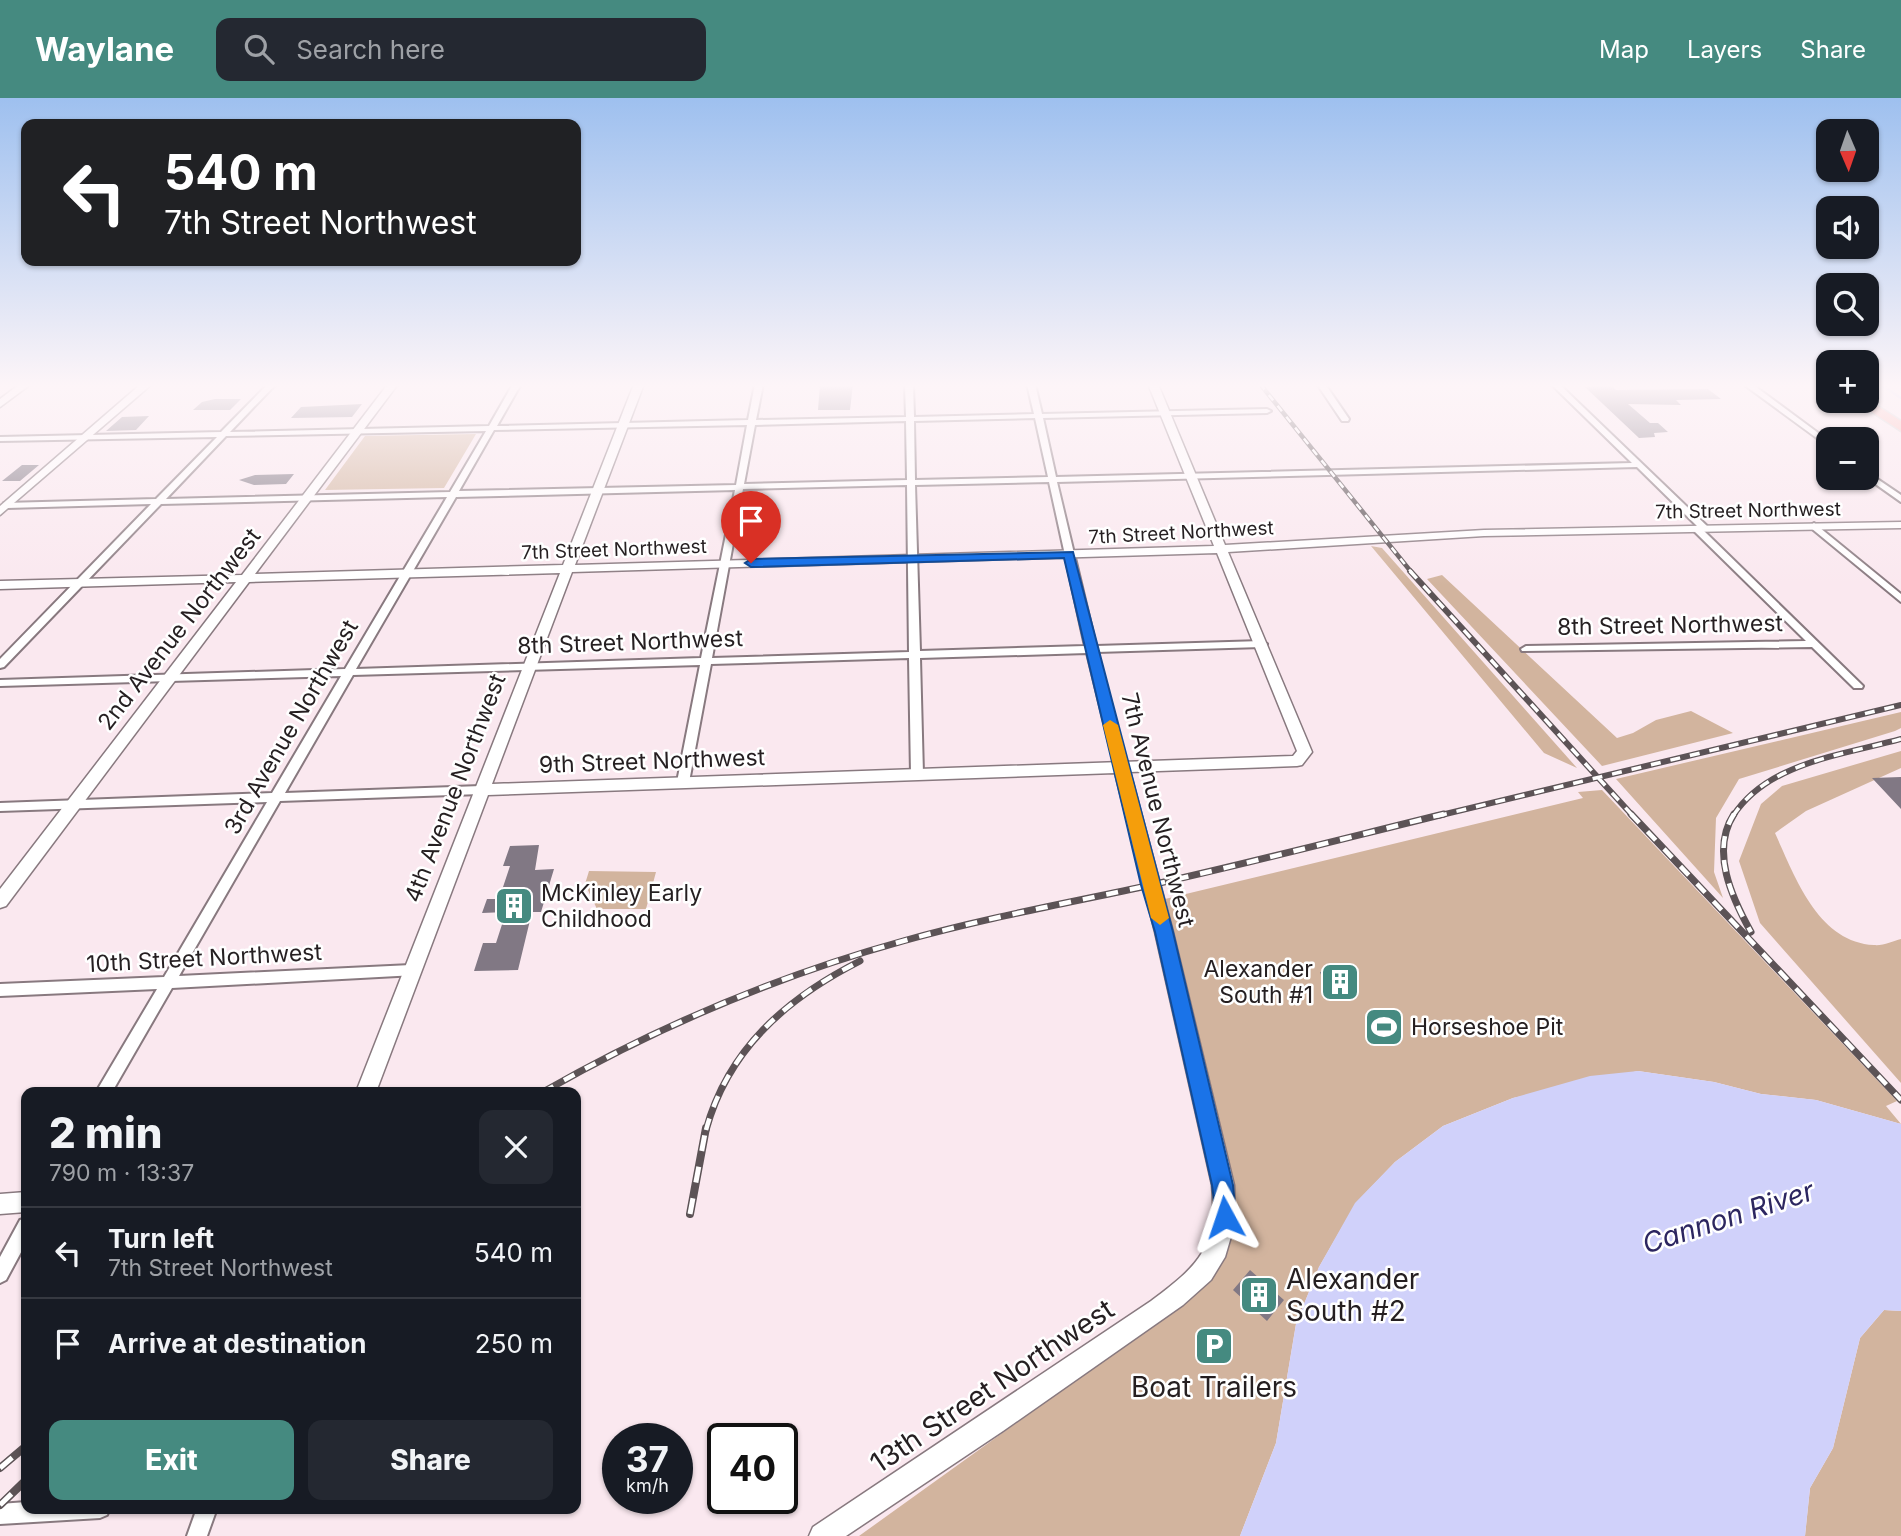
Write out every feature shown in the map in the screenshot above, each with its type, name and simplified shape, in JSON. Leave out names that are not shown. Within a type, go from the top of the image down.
[{"type":"street","points":[[4,508],[71,451]]},
{"type":"street","points":[[0,665],[206,451]]},
{"type":"street","name":"2nd Avenue Northwest","points":[[0,901],[343,451]]},
{"type":"street","name":"3rd Avenue Northwest","points":[[107,1087],[278,797],[404,573],[478,451]]},
{"type":"street","name":"4th Avenue Northwest","points":[[368,1087],[613,451]]},
{"type":"street","points":[[683,782],[747,451]]},
{"type":"street","points":[[911,451],[917,774]]},
{"type":"street","name":"7th Avenue Northwest","points":[[1046,451],[1091,648],[1164,932],[1226,1205],[1219,1244],[1208,1264],[1191,1281]]},
{"type":"street","points":[[1182,451],[1262,644]]},
{"type":"street","points":[[1623,451],[1858,686]]},
{"type":"street","points":[[4,508],[309,496],[1637,465]]},
{"type":"street","points":[[1879,483],[1901,499]]},
{"type":"street","name":"7th Street Northwest","points":[[0,584],[1069,555],[1223,550],[1440,534],[1901,524]]},
{"type":"street","points":[[1814,526],[1901,599]]},
{"type":"street","name":"8th Street Northwest","points":[[0,683],[1262,644]]},
{"type":"street","name":"9th Street Northwest","points":[[0,807],[1288,762],[1304,757],[1305,752],[1262,644]]},
{"type":"street","name":"8th Street Northwest","points":[[1526,649],[1815,644]]},
{"type":"street","name":"10th Street Northwest","points":[[0,990],[411,971]]},
{"type":"street","points":[[0,1204],[21,1202]]},
{"type":"street","points":[[0,1274],[21,1235]]},
{"type":"street","name":"13th Street Northwest","points":[[822,1536],[980,1433],[1148,1316],[1191,1281]]},
{"type":"street","points":[[0,1514],[21,1513]]},
{"type":"street","points":[[197,1536],[205,1514]]},
{"type":"shaded area","points":[[354,451],[466,451],[444,488],[325,490]]},
{"type":"shaded area","points":[[1371,546],[1382,548],[1577,768],[1544,753]]},
{"type":"shaded area","points":[[1442,575],[1617,738],[1633,733],[1656,720],[1691,711],[1733,733],[1602,766],[1427,579]]},
{"type":"shaded area","points":[[1901,712],[1901,728],[1895,731],[1739,779],[1716,818],[1714,872],[1723,898],[1616,779]]},
{"type":"shaded area","points":[[1901,751],[1901,768],[1806,811],[1775,833],[1800,887],[1823,920],[1854,941],[1874,945],[1901,939],[1901,1083],[1760,923],[1739,861],[1761,804],[1782,786]]},
{"type":"shaded area","points":[[1602,790],[1897,1101],[1886,1106],[1901,1124],[1816,1100],[1761,1094],[1714,1082],[1638,1071],[1513,1098],[1443,1126],[1395,1162],[1356,1203],[1319,1267],[1296,1324],[1276,1443],[1240,1536],[859,1536],[1090,1370],[1225,1254],[1233,1228],[1231,1192],[1165,899],[1583,798],[1578,792]]},
{"type":"shaded area","points":[[589,871],[656,872],[646,909],[597,909],[585,884]]},
{"type":"shaded area","points":[[1884,1310],[1901,1311],[1901,1536],[1805,1536],[1810,1488],[1833,1448],[1860,1338]]},
{"type":"water","name":"Cannon River","points":[[1638,1071],[1714,1082],[1761,1094],[1816,1100],[1901,1124],[1901,1311],[1884,1310],[1860,1338],[1833,1448],[1810,1488],[1805,1536],[1240,1536],[1276,1443],[1296,1324],[1319,1267],[1355,1203],[1395,1162],[1443,1126],[1513,1098],[1590,1076]]},
{"type":"building","points":[[22,465],[39,465],[20,481],[2,481]]},
{"type":"building","points":[[294,474],[286,484],[254,485],[239,480],[255,475]]},
{"type":"building","points":[[1901,777],[1901,809],[1872,778]]},
{"type":"building","name":"McKinley Early Childhood","points":[[539,845],[535,870],[554,869],[541,912],[532,912],[518,970],[474,971],[483,943],[496,943],[506,912],[482,913],[487,899],[499,899],[510,866],[503,866],[510,846]]},
{"type":"building","name":"Alexander South #1","points":[[1352,971],[1359,991],[1327,992],[1320,972]]},
{"type":"building","name":"Alexander South #2","points":[[1250,1270],[1284,1300],[1267,1321],[1233,1290]]},
{"type":"railway","points":[[1314,451],[1412,573]]},
{"type":"railway","points":[[1410,571],[1598,777]]},
{"type":"railway","points":[[1598,777],[1901,705]]},
{"type":"railway","points":[[1733,816],[1748,798],[1766,783],[1786,772],[1832,756],[1901,739]]},
{"type":"railway","points":[[1437,816],[1598,777]]},
{"type":"railway","points":[[1598,777],[1633,816]]},
{"type":"railway","points":[[552,1087],[630,1046],[718,1005],[856,955],[965,925],[1188,877],[1444,814]]},
{"type":"railway","points":[[1631,814],[1901,1100]]},
{"type":"railway","points":[[1733,816],[1724,843],[1726,874],[1751,932]]},
{"type":"railway","points":[[706,1130],[729,1075],[764,1029],[808,992],[860,961]]},
{"type":"railway","points":[[690,1214],[706,1128]]},
{"type":"railway","points":[[0,1468],[21,1450]]},
{"type":"railway","points":[[0,1505],[21,1485]]},
{"type":"slow traffic","points":[[1110,725],[1160,918]]},
{"type":"place","name":"McKinley Early Childhood","points":[[514,906]]},
{"type":"place","name":"Alexander South #1","points":[[1340,982]]},
{"type":"place","name":"Horseshoe Pit","points":[[1384,1027]]},
{"type":"place","name":"Alexander South #2","points":[[1259,1295]]},
{"type":"place","name":"Boat Trailers","points":[[1214,1346]]},
{"type":"route","points":[[751,563],[1069,555],[1164,932],[1223,1185],[1225,1217]]}]
